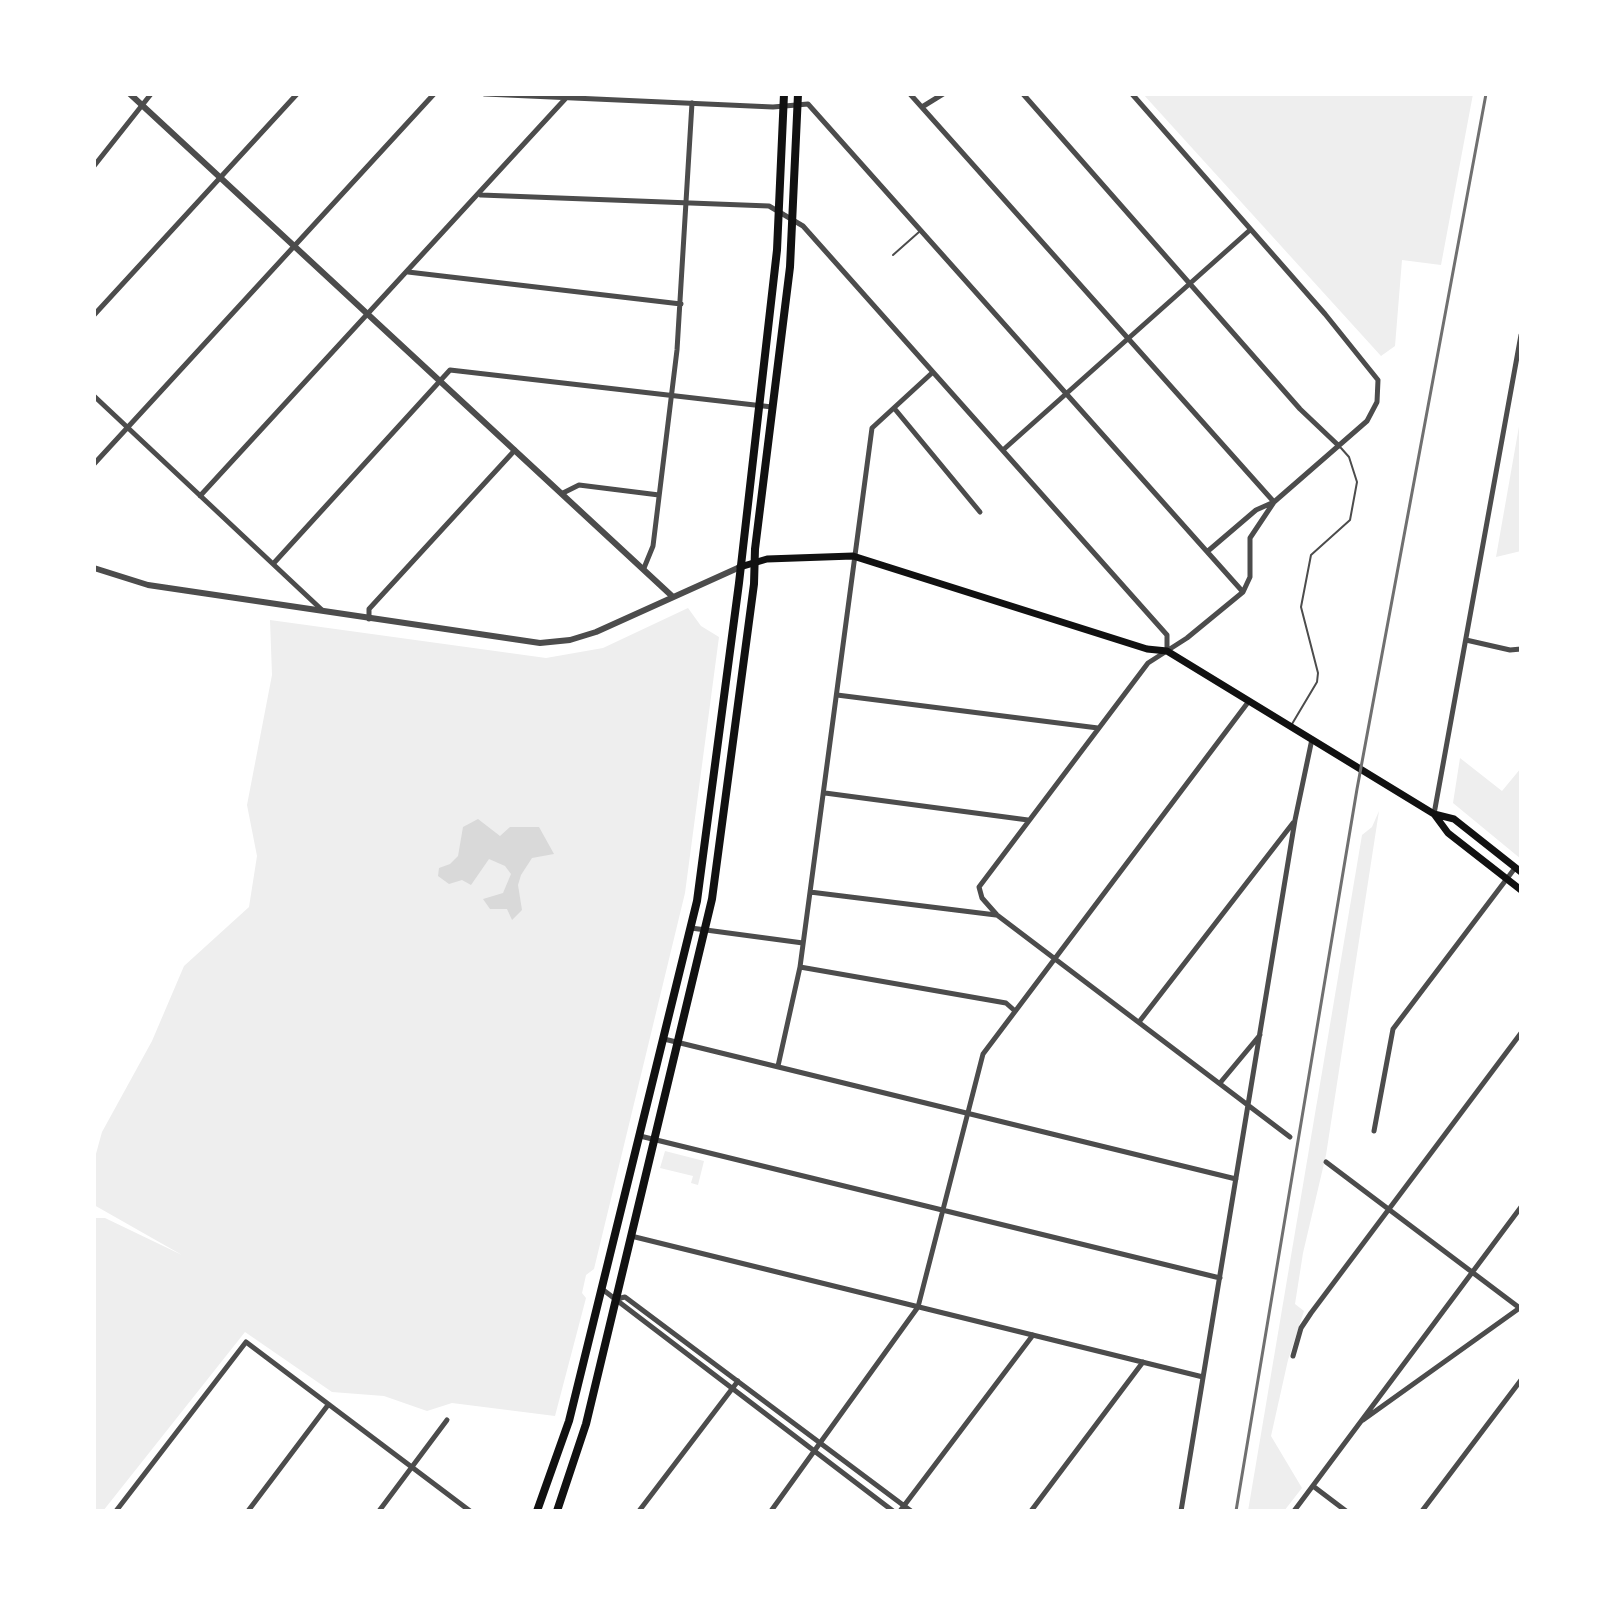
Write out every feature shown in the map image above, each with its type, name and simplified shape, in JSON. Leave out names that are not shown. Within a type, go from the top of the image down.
[{"type":"main road","points":[[537,1511],[569,1421],[599,1287],[691,928],[740,567],[758,406],[779,212],[784,94]]},
{"type":"main road","points":[[557,1511],[586,1424],[706,930],[755,562],[793,220],[798,94]]},
{"type":"main road","points":[[740,567],[767,559],[853,556],[1147,649],[1167,651],[1434,814],[1454,819],[1518,870]]},
{"type":"main road","points":[[1434,814],[1448,833],[1521,890]]},
{"type":"street","points":[[130,94],[673,597]]},
{"type":"street","points":[[94,166],[151,94]]},
{"type":"street","points":[[94,315],[297,94]]},
{"type":"street","points":[[94,464],[434,94]]},
{"type":"street","points":[[485,94],[783,106],[808,104],[1243,592]]},
{"type":"street","points":[[910,94],[1274,502]]},
{"type":"street","points":[[922,107],[943,94]]},
{"type":"street","points":[[1023,94],[1300,409],[1339,446]]},
{"type":"street","points":[[1132,94],[1374,371],[1379,389],[1374,413],[1274,502],[1250,538],[1250,577],[1243,592],[1148,663],[979,887],[982,898],[997,915],[1290,1137]]},
{"type":"street","points":[[200,496],[481,195],[566,98]]},
{"type":"street","points":[[644,568],[653,546],[681,304],[692,103]]},
{"type":"street","points":[[481,195],[769,206],[803,226],[1167,635],[1167,651]]},
{"type":"street","points":[[1003,450],[1250,230]]},
{"type":"street","points":[[408,272],[681,304]]},
{"type":"street","points":[[1434,814],[1521,335]]},
{"type":"street","points":[[273,564],[440,380],[455,369],[772,407]]},
{"type":"street","points":[[778,1066],[800,967],[872,428],[933,372]]},
{"type":"street","points":[[94,396],[323,611]]},
{"type":"street","points":[[894,408],[980,512]]},
{"type":"street","points":[[369,620],[369,609],[515,450]]},
{"type":"street","points":[[563,493],[579,485],[659,495]]},
{"type":"street","points":[[1208,551],[1256,510],[1274,502]]},
{"type":"street","points":[[94,568],[148,585],[540,643],[570,640],[596,632],[740,567]]},
{"type":"street","points":[[1466,640],[1510,650],[1521,649]]},
{"type":"street","points":[[837,695],[1099,728]]},
{"type":"street","points":[[771,1511],[918,1307],[983,1054],[1250,700]]},
{"type":"street","points":[[1181,1511],[1295,820],[1312,738]]},
{"type":"street","points":[[825,793],[1029,820]]},
{"type":"street","points":[[1139,1022],[1295,820]]},
{"type":"street","points":[[1374,1131],[1393,1029],[1507,878],[1518,870]]},
{"type":"street","points":[[810,892],[997,915]]},
{"type":"street","points":[[691,928],[803,943]]},
{"type":"street","points":[[800,967],[1006,1003],[1015,1011]]},
{"type":"street","points":[[1293,1356],[1301,1328],[1521,1033]]},
{"type":"street","points":[[1220,1083],[1260,1034]]},
{"type":"street","points":[[664,1039],[1236,1179]]},
{"type":"street","points":[[640,1136],[1220,1278]]},
{"type":"street","points":[[1326,1162],[1520,1308],[1359,1423]]},
{"type":"street","points":[[1294,1511],[1521,1207]]},
{"type":"street","points":[[631,1236],[1203,1377]]},
{"type":"street","points":[[599,1287],[893,1511]]},
{"type":"street","points":[[616,1299],[625,1297],[821,1443],[902,1508],[911,1511]]},
{"type":"street","points":[[902,1508],[1033,1335]]},
{"type":"street","points":[[116,1511],[246,1342],[470,1511]]},
{"type":"street","points":[[1031,1511],[1143,1362]]},
{"type":"street","points":[[1422,1511],[1521,1380]]},
{"type":"street","points":[[639,1511],[738,1381]]},
{"type":"street","points":[[248,1511],[328,1405]]},
{"type":"street","points":[[379,1511],[447,1420]]},
{"type":"street","points":[[1313,1486],[1346,1511]]},
{"type":"lane","points":[[893,255],[921,230]]},
{"type":"lane","points":[[1291,725],[1317,682],[1318,673],[1301,607],[1311,555],[1350,520],[1357,482],[1349,457],[1339,446]]},
{"type":"shaded area","points":[[1143,94],[1473,94],[1441,265],[1402,260],[1395,346],[1381,356]]},
{"type":"shaded area","points":[[1521,415],[1521,551],[1496,557]]},
{"type":"shaded area","points":[[688,608],[701,626],[719,637],[685,893],[594,1269],[586,1275],[582,1293],[586,1298],[555,1416],[452,1403],[427,1411],[384,1396],[332,1392],[245,1332],[103,1511],[94,1511],[94,1218],[105,1218],[182,1255],[94,1205],[94,1161],[102,1132],[152,1041],[184,966],[249,907],[257,856],[247,805],[272,675],[270,620],[546,658],[603,648]]},
{"type":"shaded area","points":[[1460,758],[1502,791],[1521,768],[1521,859],[1453,803]]},
{"type":"shaded area","points":[[1379,811],[1326,1155],[1303,1253],[1295,1304],[1304,1311],[1288,1360],[1271,1436],[1302,1488],[1284,1511],[1248,1511],[1362,835],[1372,827]]},
{"type":"shaded area","points":[[478,819],[500,836],[510,827],[539,827],[554,854],[532,858],[521,875],[518,885],[522,910],[512,920],[507,909],[490,909],[483,899],[503,893],[511,874],[505,866],[489,859],[471,885],[462,880],[449,884],[438,876],[439,868],[450,864],[458,856],[463,827]]},
{"type":"shaded area","points":[[665,1151],[704,1161],[698,1185],[691,1183],[693,1176],[660,1168]]},
{"type":"railway","points":[[1236,1511],[1357,789],[1486,94]]}]
